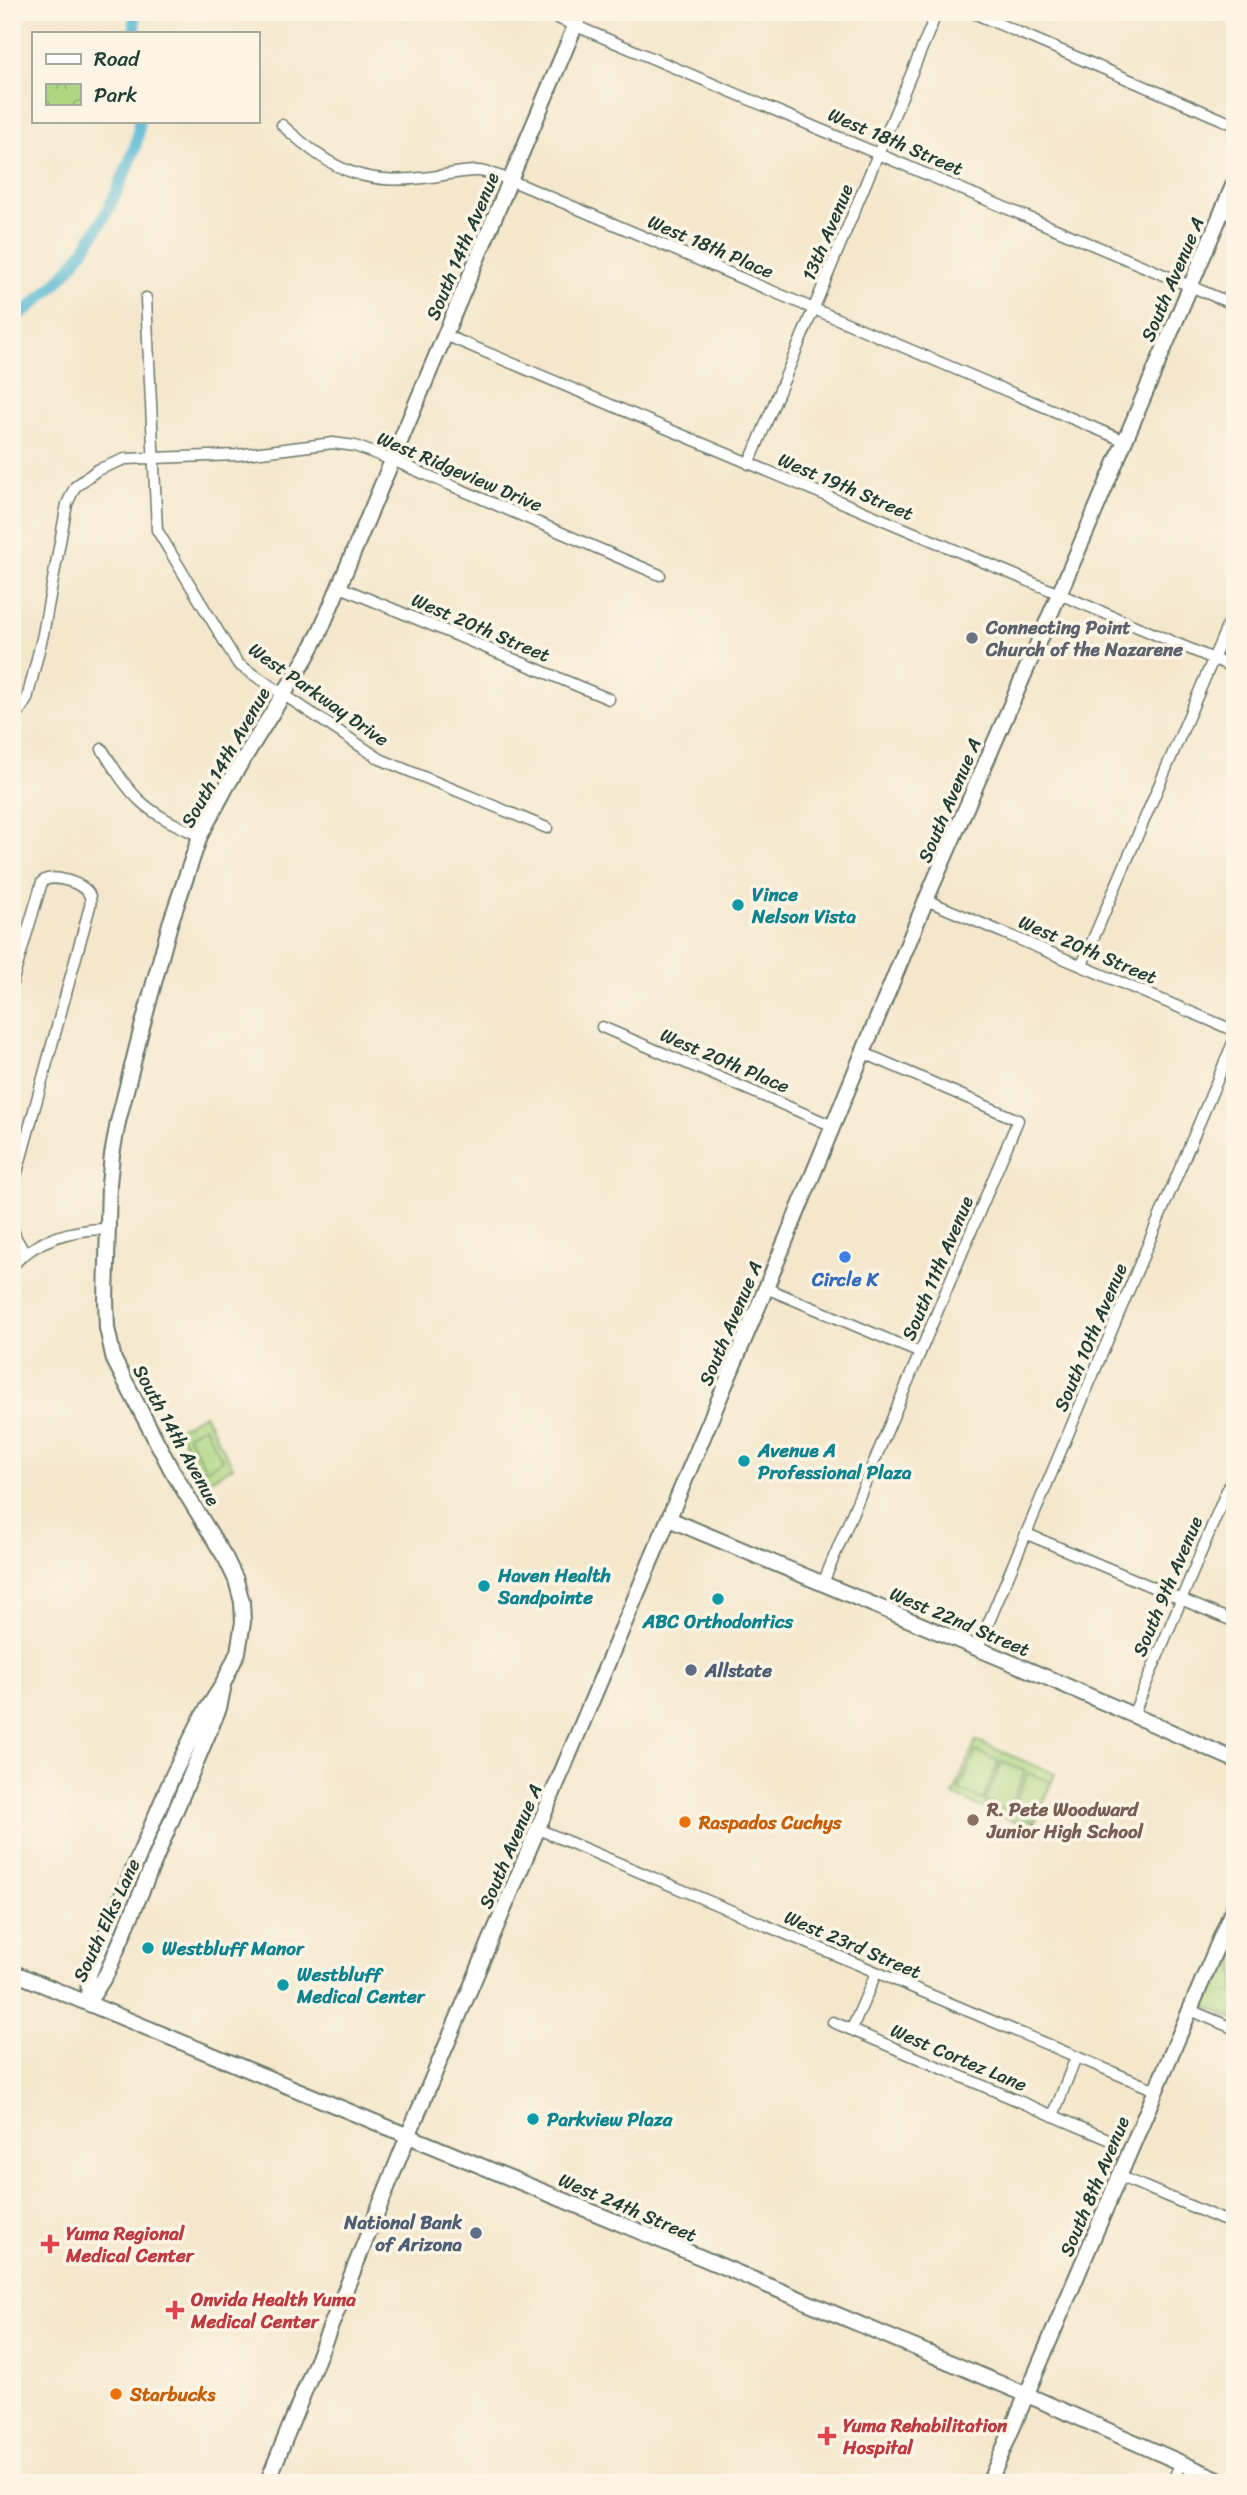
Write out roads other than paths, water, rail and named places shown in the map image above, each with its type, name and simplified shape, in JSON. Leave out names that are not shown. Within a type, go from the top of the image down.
[{"type":"main road","name":"South 14th Avenue","points":[[243,1622],[242,1602],[226,1559],[171,1469],[114,1360],[107,1328],[107,1229],[109,1184],[118,1122],[170,924],[200,836],[228,783],[306,658],[340,587],[578,19]]},
{"type":"main road","name":"South Avenue A","points":[[267,2483],[408,2136],[766,1288],[926,900],[1235,181]]},
{"type":"main road","name":"West 22nd Street","points":[[669,1519],[1235,1760]]},
{"type":"main road","name":"South Elks Lane","points":[[88,2003],[107,1973],[219,1708],[223,1684],[238,1652],[243,1622]]},
{"type":"main road","name":"South 8th Avenue","points":[[989,2483],[1235,1904]]},
{"type":"main road","name":"West 24th Street","points":[[12,1972],[1025,2394],[1227,2483]]},
{"type":"street","name":"West 18th Street","points":[[542,12],[578,19],[880,153],[1235,305]]},
{"type":"street","name":"13th Avenue","points":[[749,464],[937,12]]},
{"type":"street","points":[[971,12],[1235,125]]},
{"type":"street","name":"West 18th Place","points":[[282,125],[326,161],[344,171],[374,179],[437,176],[468,169],[481,170],[510,180],[1125,441]]},
{"type":"street","name":"West Parkway Drive","points":[[146,298],[157,530],[238,664],[380,759],[547,828]]},
{"type":"street","name":"West 19th Street","points":[[445,335],[1235,668]]},
{"type":"street","name":"West Ridgeview Drive","points":[[12,723],[27,699],[43,634],[67,504],[75,487],[97,470],[125,458],[237,455],[333,443],[355,446],[660,575]]},
{"type":"street","name":"West 20th Street","points":[[340,587],[609,699]]},
{"type":"street","points":[[1082,965],[1235,608]]},
{"type":"street","points":[[102,749],[122,782],[148,810],[200,836]]},
{"type":"street","points":[[12,983],[42,882],[46,878],[54,877],[87,891],[91,897],[90,906],[12,1196]]},
{"type":"street","name":"West 20th Street","points":[[926,900],[1235,1031]]},
{"type":"street","name":"West 20th Place","points":[[602,1027],[833,1126]]},
{"type":"street","name":"South 10th Avenue","points":[[977,1650],[1235,1038]]},
{"type":"street","name":"South 11th Avenue","points":[[823,1583],[1018,1120],[864,1053]]},
{"type":"street","points":[[12,1226],[24,1252]]},
{"type":"street","points":[[12,1266],[24,1252],[65,1233],[107,1229]]},
{"type":"street","points":[[766,1288],[920,1353]]},
{"type":"street","name":"South 9th Avenue","points":[[1133,1715],[1235,1471]]},
{"type":"street","points":[[1027,1534],[1235,1622]]},
{"type":"street","name":"West 23rd Street","points":[[538,1829],[1155,2090]]},
{"type":"street","points":[[852,2029],[876,1973]]},
{"type":"street","points":[[1189,2010],[1235,2028]]},
{"type":"street","name":"West Cortez Lane","points":[[833,2022],[1108,2139]]},
{"type":"street","points":[[1053,2116],[1076,2057]]},
{"type":"street","points":[[1119,2176],[1235,2225]]},
{"type":"street","points":[[1172,2483],[1181,2462]]},
{"type":"waterway","points":[[134,12],[135,32]]},
{"type":"waterway","points":[[12,320],[64,275],[91,238],[114,198],[129,163],[139,122]]},
{"type":"place","name":"Connecting Point Church of the Nazarene","points":[[972,638]]},
{"type":"place","name":"Vince Nelson Vista","points":[[738,905]]},
{"type":"place","name":"Circle K","points":[[845,1257]]},
{"type":"place","name":"Avenue A Professional Plaza","points":[[744,1461]]},
{"type":"place","name":"Haven Health Sandpointe","points":[[484,1586]]},
{"type":"place","name":"ABC Orthodontics","points":[[718,1599]]},
{"type":"place","name":"Allstate","points":[[691,1670]]},
{"type":"place","name":"R. Pete Woodward Junior High School","points":[[973,1820]]},
{"type":"place","name":"Raspados Cuchys","points":[[685,1822]]},
{"type":"place","name":"Westbluff Manor","points":[[148,1948]]},
{"type":"place","name":"Westbluff Medical Center","points":[[283,1985]]},
{"type":"place","name":"Parkview Plaza","points":[[533,2119]]},
{"type":"place","name":"National Bank of Arizona","points":[[476,2233]]},
{"type":"place","name":"Yuma Regional Medical Center","points":[[50,2244]]},
{"type":"place","name":"Onvida Health Yuma Medical Center","points":[[175,2310]]},
{"type":"place","name":"Starbucks","points":[[116,2394]]},
{"type":"place","name":"Yuma Rehabilitation Hospital","points":[[827,2436]]}]
